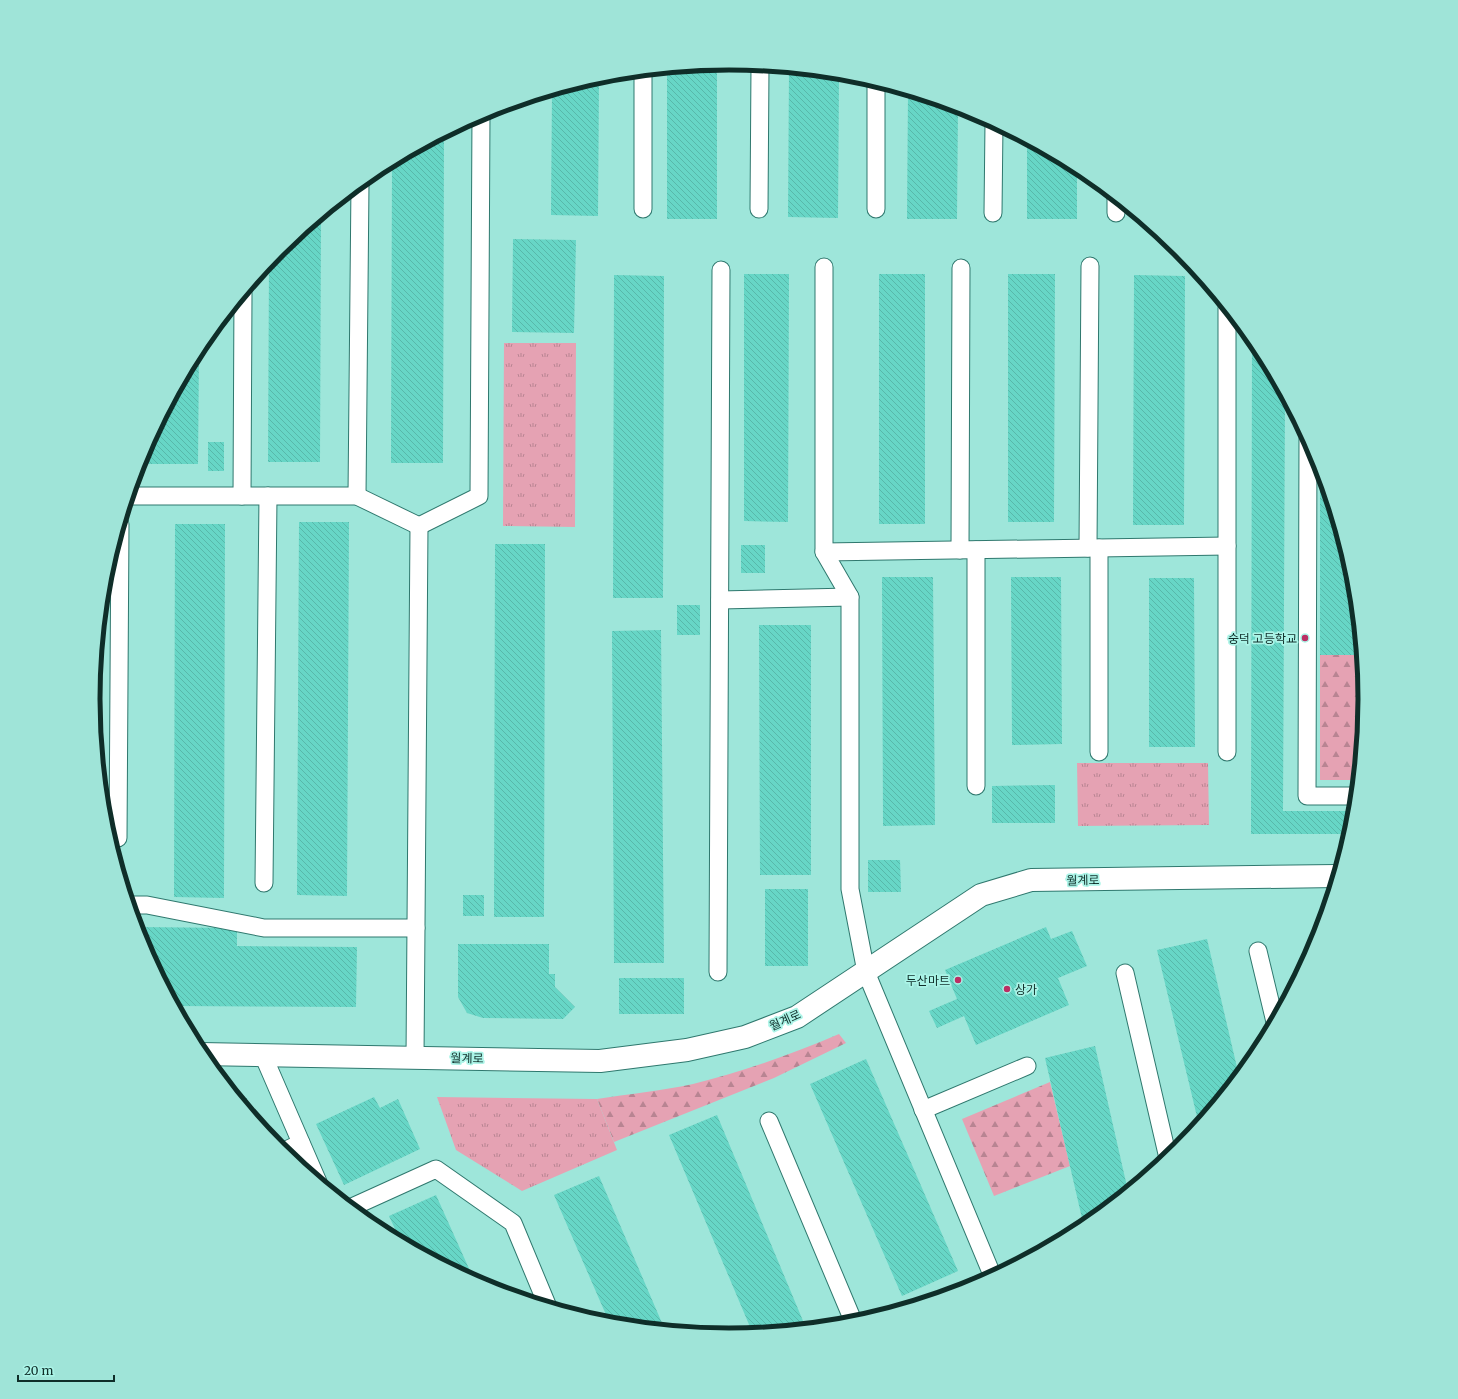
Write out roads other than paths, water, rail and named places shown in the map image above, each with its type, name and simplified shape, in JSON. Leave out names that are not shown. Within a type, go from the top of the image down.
[{"type":"street","name":"월계로","points":[[210,1054],[600,1061],[687,1050],[745,1037],[797,1017],[982,895],[1031,880],[1333,876]]},
{"type":"lane","points":[[759,209],[760,71]]},
{"type":"lane","points":[[643,76],[643,209]]},
{"type":"lane","points":[[876,87],[876,210]]},
{"type":"lane","points":[[419,526],[479,496],[481,121]]},
{"type":"lane","points":[[993,212],[994,129]]},
{"type":"lane","points":[[357,496],[360,190]]},
{"type":"lane","points":[[1090,266],[1094,548],[1099,752]]},
{"type":"lane","points":[[824,267],[824,552],[850,597],[850,889],[866,972],[991,1271]]},
{"type":"lane","points":[[961,268],[976,786]]},
{"type":"lane","points":[[718,972],[721,270]]},
{"type":"lane","points":[[242,496],[243,300]]},
{"type":"lane","points":[[1227,315],[1227,752]]},
{"type":"lane","points":[[1308,452],[1307,796],[1351,796]]},
{"type":"lane","points":[[133,496],[357,496],[419,526]]},
{"type":"lane","points":[[264,883],[268,496]]},
{"type":"lane","points":[[415,1058],[419,526]]},
{"type":"lane","points":[[118,838],[120,542]]},
{"type":"lane","points":[[824,552],[1227,546]]},
{"type":"lane","points":[[720,600],[850,597]]},
{"type":"lane","points":[[134,905],[147,905],[264,928],[416,928]]},
{"type":"lane","points":[[1258,951],[1273,1015]]},
{"type":"lane","points":[[1125,973],[1167,1152]]},
{"type":"lane","points":[[263,1055],[314,1173]]},
{"type":"lane","points":[[923,1110],[1027,1066]]},
{"type":"lane","points":[[769,1121],[851,1317]]},
{"type":"lane","points":[[288,1149],[301,1143]]},
{"type":"lane","points":[[355,1206],[436,1169],[513,1223],[546,1302]]},
{"type":"place","name":"숭덕 고등학교","points":[[1305,638]]},
{"type":"place","name":"두산마트","points":[[958,980]]},
{"type":"place","name":"상가","points":[[1007,989]]}]
